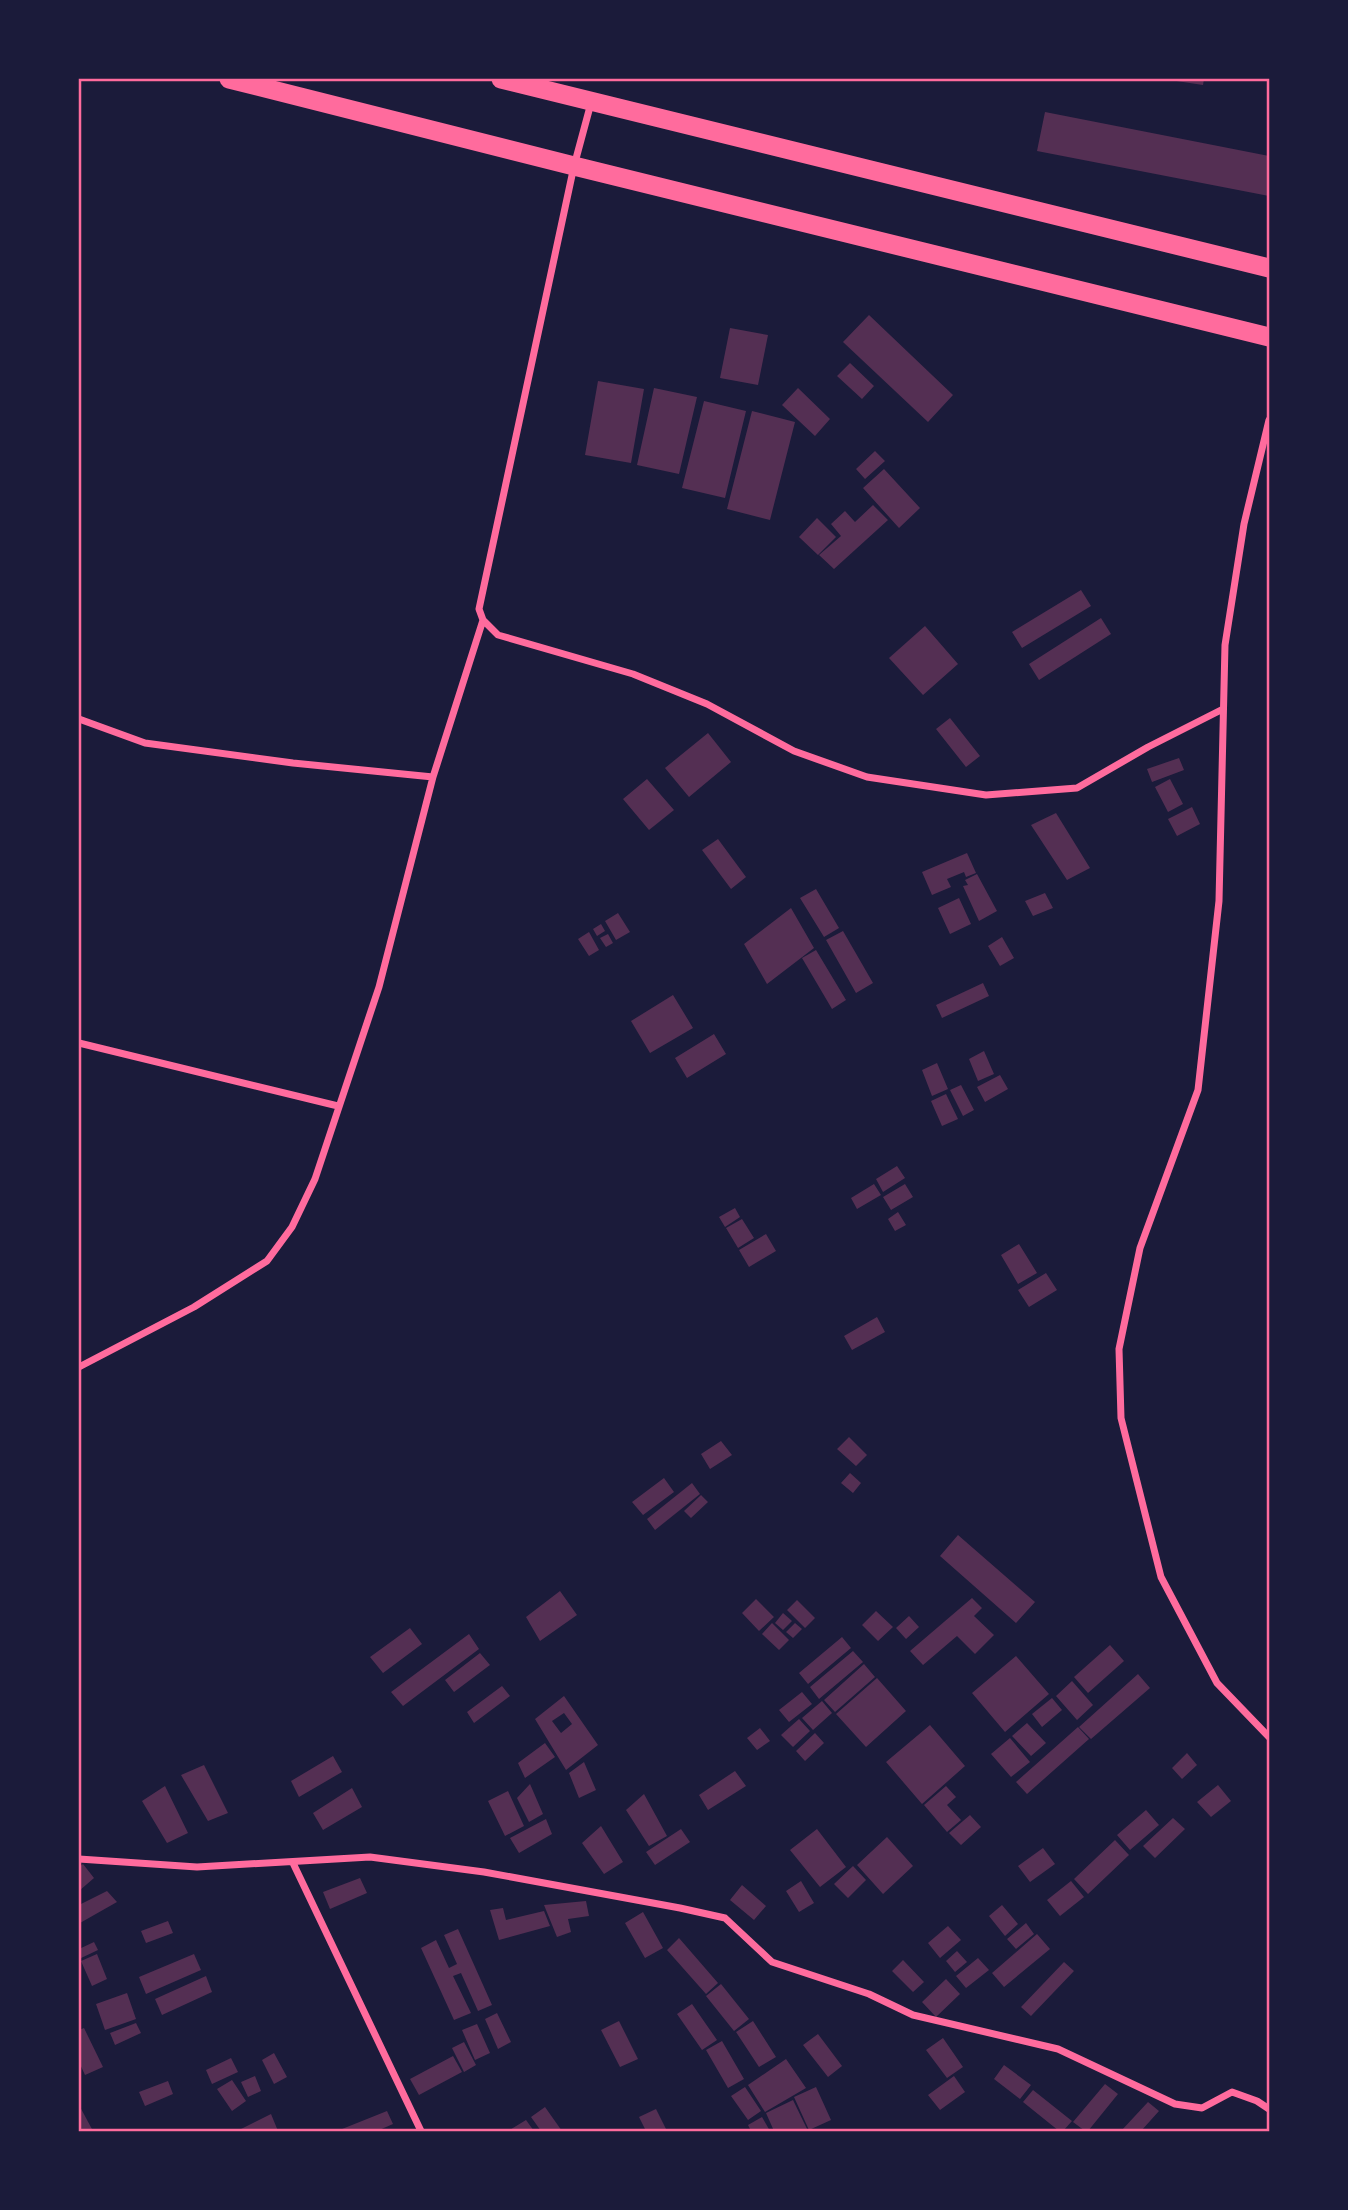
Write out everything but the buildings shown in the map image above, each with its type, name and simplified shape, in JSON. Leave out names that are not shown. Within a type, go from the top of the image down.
[{"type":"highway","points":[[229,79],[1269,337]]},
{"type":"highway","points":[[502,79],[1269,268]]},
{"type":"street","points":[[592,100],[574,166],[479,609],[483,620],[498,635],[633,674],[707,704],[794,751],[867,776],[986,795],[1077,788],[1148,747],[1223,709]]},
{"type":"street","points":[[1269,419],[1242,537],[1225,645],[1219,901],[1198,1090],[1140,1248],[1119,1349],[1121,1418],[1161,1577],[1217,1683],[1269,1737]]},
{"type":"street","points":[[79,1367],[194,1307],[267,1261],[292,1227],[315,1179],[379,987],[432,777],[483,620]]},
{"type":"street","points":[[79,719],[145,743],[293,763],[432,777]]},
{"type":"street","points":[[79,1043],[338,1106]]},
{"type":"street","points":[[79,1859],[197,1867],[370,1857],[484,1872],[725,1918],[772,1962],[869,1994],[913,2015],[1058,2049],[1175,2104],[1202,2108],[1232,2092],[1257,2101],[1269,2109]]},
{"type":"street","points":[[293,1863],[421,2131]]}]
